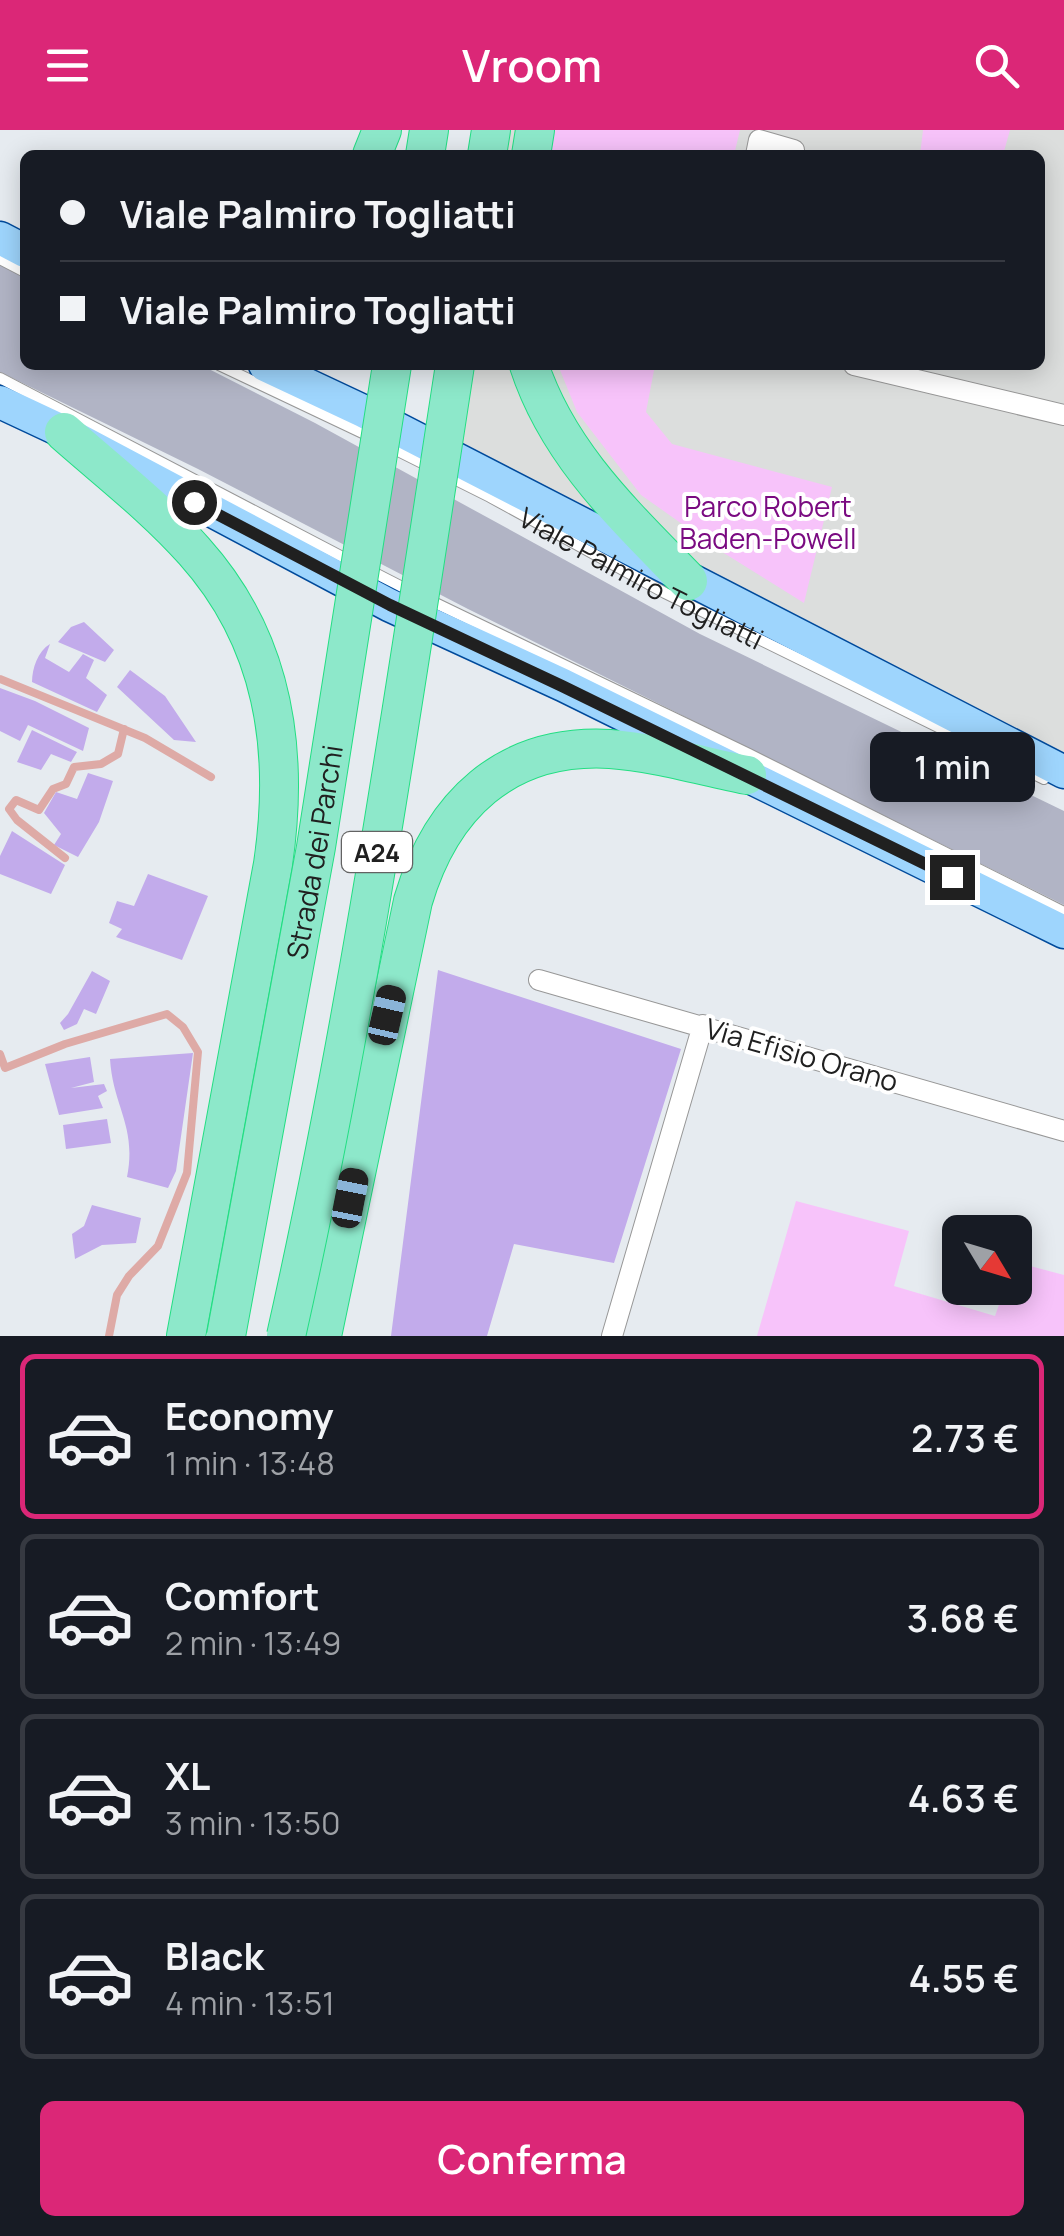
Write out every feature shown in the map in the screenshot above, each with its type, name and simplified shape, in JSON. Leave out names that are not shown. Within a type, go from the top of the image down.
[{"type":"highway","name":"Strada dei Parchi","points":[[226,1336],[316,847],[391,370]]},
{"type":"highway","name":"A24","points":[[286,1336],[344,1044],[454,370]]},
{"type":"highway","points":[[531,370],[550,416],[588,474],[688,581]]},
{"type":"highway","points":[[64,432],[157,513],[215,579],[256,653],[277,729],[280,802],[271,876],[186,1336]]},
{"type":"highway","points":[[322,1336],[413,901],[435,842],[452,816],[474,794],[508,771],[573,750],[625,751],[746,775]]},
{"type":"main road","name":"Viale Palmiro Togliatti","points":[[276,370],[364,411],[1064,772]]},
{"type":"main road","points":[[0,402],[390,605],[1064,932]]},
{"type":"street","points":[[757,150],[760,140],[794,150]]},
{"type":"street","points":[[875,370],[1064,415]]},
{"type":"street","name":"Via Efisio Orano","points":[[539,980],[1064,1131]]},
{"type":"street","points":[[612,1336],[703,1025]]},
{"type":"lane","name":"Viale Palmiro Togliatti","points":[[229,370],[490,496],[732,626],[1018,768],[1064,785]]},
{"type":"lane","points":[[0,378],[468,620],[749,754],[1064,912]]},
{"type":"shaded area","points":[[491,130],[1064,130],[1064,774],[442,447],[454,370],[1045,370],[1045,150],[488,150]]},
{"type":"shaded area","points":[[0,264],[20,274],[20,370],[211,370],[700,634],[1064,811],[1064,905],[468,609],[0,372]]},
{"type":"shaded area","points":[[84,622],[114,650],[105,662],[58,642],[71,627]]},
{"type":"shaded area","points":[[50,644],[45,658],[69,672],[83,654],[94,660],[86,678],[107,695],[97,712],[32,682],[36,660]]},
{"type":"shaded area","points":[[130,670],[165,696],[196,742],[174,740],[117,687]]},
{"type":"shaded area","points":[[0,688],[89,728],[83,751],[28,725],[20,741],[0,731]]},
{"type":"shaded area","points":[[32,730],[77,752],[71,762],[51,754],[41,770],[17,762]]},
{"type":"shaded area","points":[[88,773],[113,781],[99,822],[78,857],[54,845],[61,834],[44,813],[56,792],[77,799]]},
{"type":"shaded area","points":[[12,831],[65,865],[51,894],[0,874],[0,856]]},
{"type":"shaded area","points":[[148,874],[208,896],[182,960],[116,937],[122,929],[109,923],[117,901],[134,906]]},
{"type":"shaded area","points":[[438,970],[681,1049],[614,1263],[514,1244],[487,1336],[391,1336]]},
{"type":"shaded area","points":[[92,971],[110,981],[96,1014],[84,1009],[77,1024],[64,1030],[60,1023]]},
{"type":"shaded area","points":[[193,1053],[176,1171],[168,1188],[127,1177],[127,1130],[110,1059]]},
{"type":"shaded area","points":[[90,1057],[94,1082],[71,1088],[104,1084],[107,1091],[98,1096],[103,1108],[59,1115],[45,1064]]},
{"type":"shaded area","points":[[107,1119],[111,1143],[66,1149],[63,1125]]},
{"type":"shaded area","points":[[92,1205],[141,1218],[136,1243],[102,1245],[75,1259],[72,1234],[84,1226]]},
{"type":"green space","points":[[545,130],[740,130],[735,150],[543,150]]},
{"type":"green space","points":[[923,130],[1010,130],[1004,150],[921,150]]},
{"type":"green space","name":"Parco Robert Baden-Powell","points":[[560,370],[654,370],[646,412],[672,444],[832,487],[804,603],[641,495],[577,412]]},
{"type":"green space","points":[[796,1201],[909,1231],[894,1286],[942,1300],[942,1305],[958,1305],[995,1316],[999,1305],[1032,1305],[1032,1267],[1064,1275],[1064,1336],[757,1336]]},
{"type":"waterway","points":[[0,679],[145,738],[211,777]]},
{"type":"waterway","points":[[65,858],[17,820],[9,809],[16,800],[39,810],[53,789],[66,784],[74,767],[101,764],[118,754],[124,729]]},
{"type":"waterway","points":[[0,1054],[5,1068],[65,1044],[167,1014],[183,1027],[198,1052],[187,1173],[158,1246],[117,1295],[109,1336]]},
{"type":"route","points":[[194,502],[390,605],[952,877]]}]
